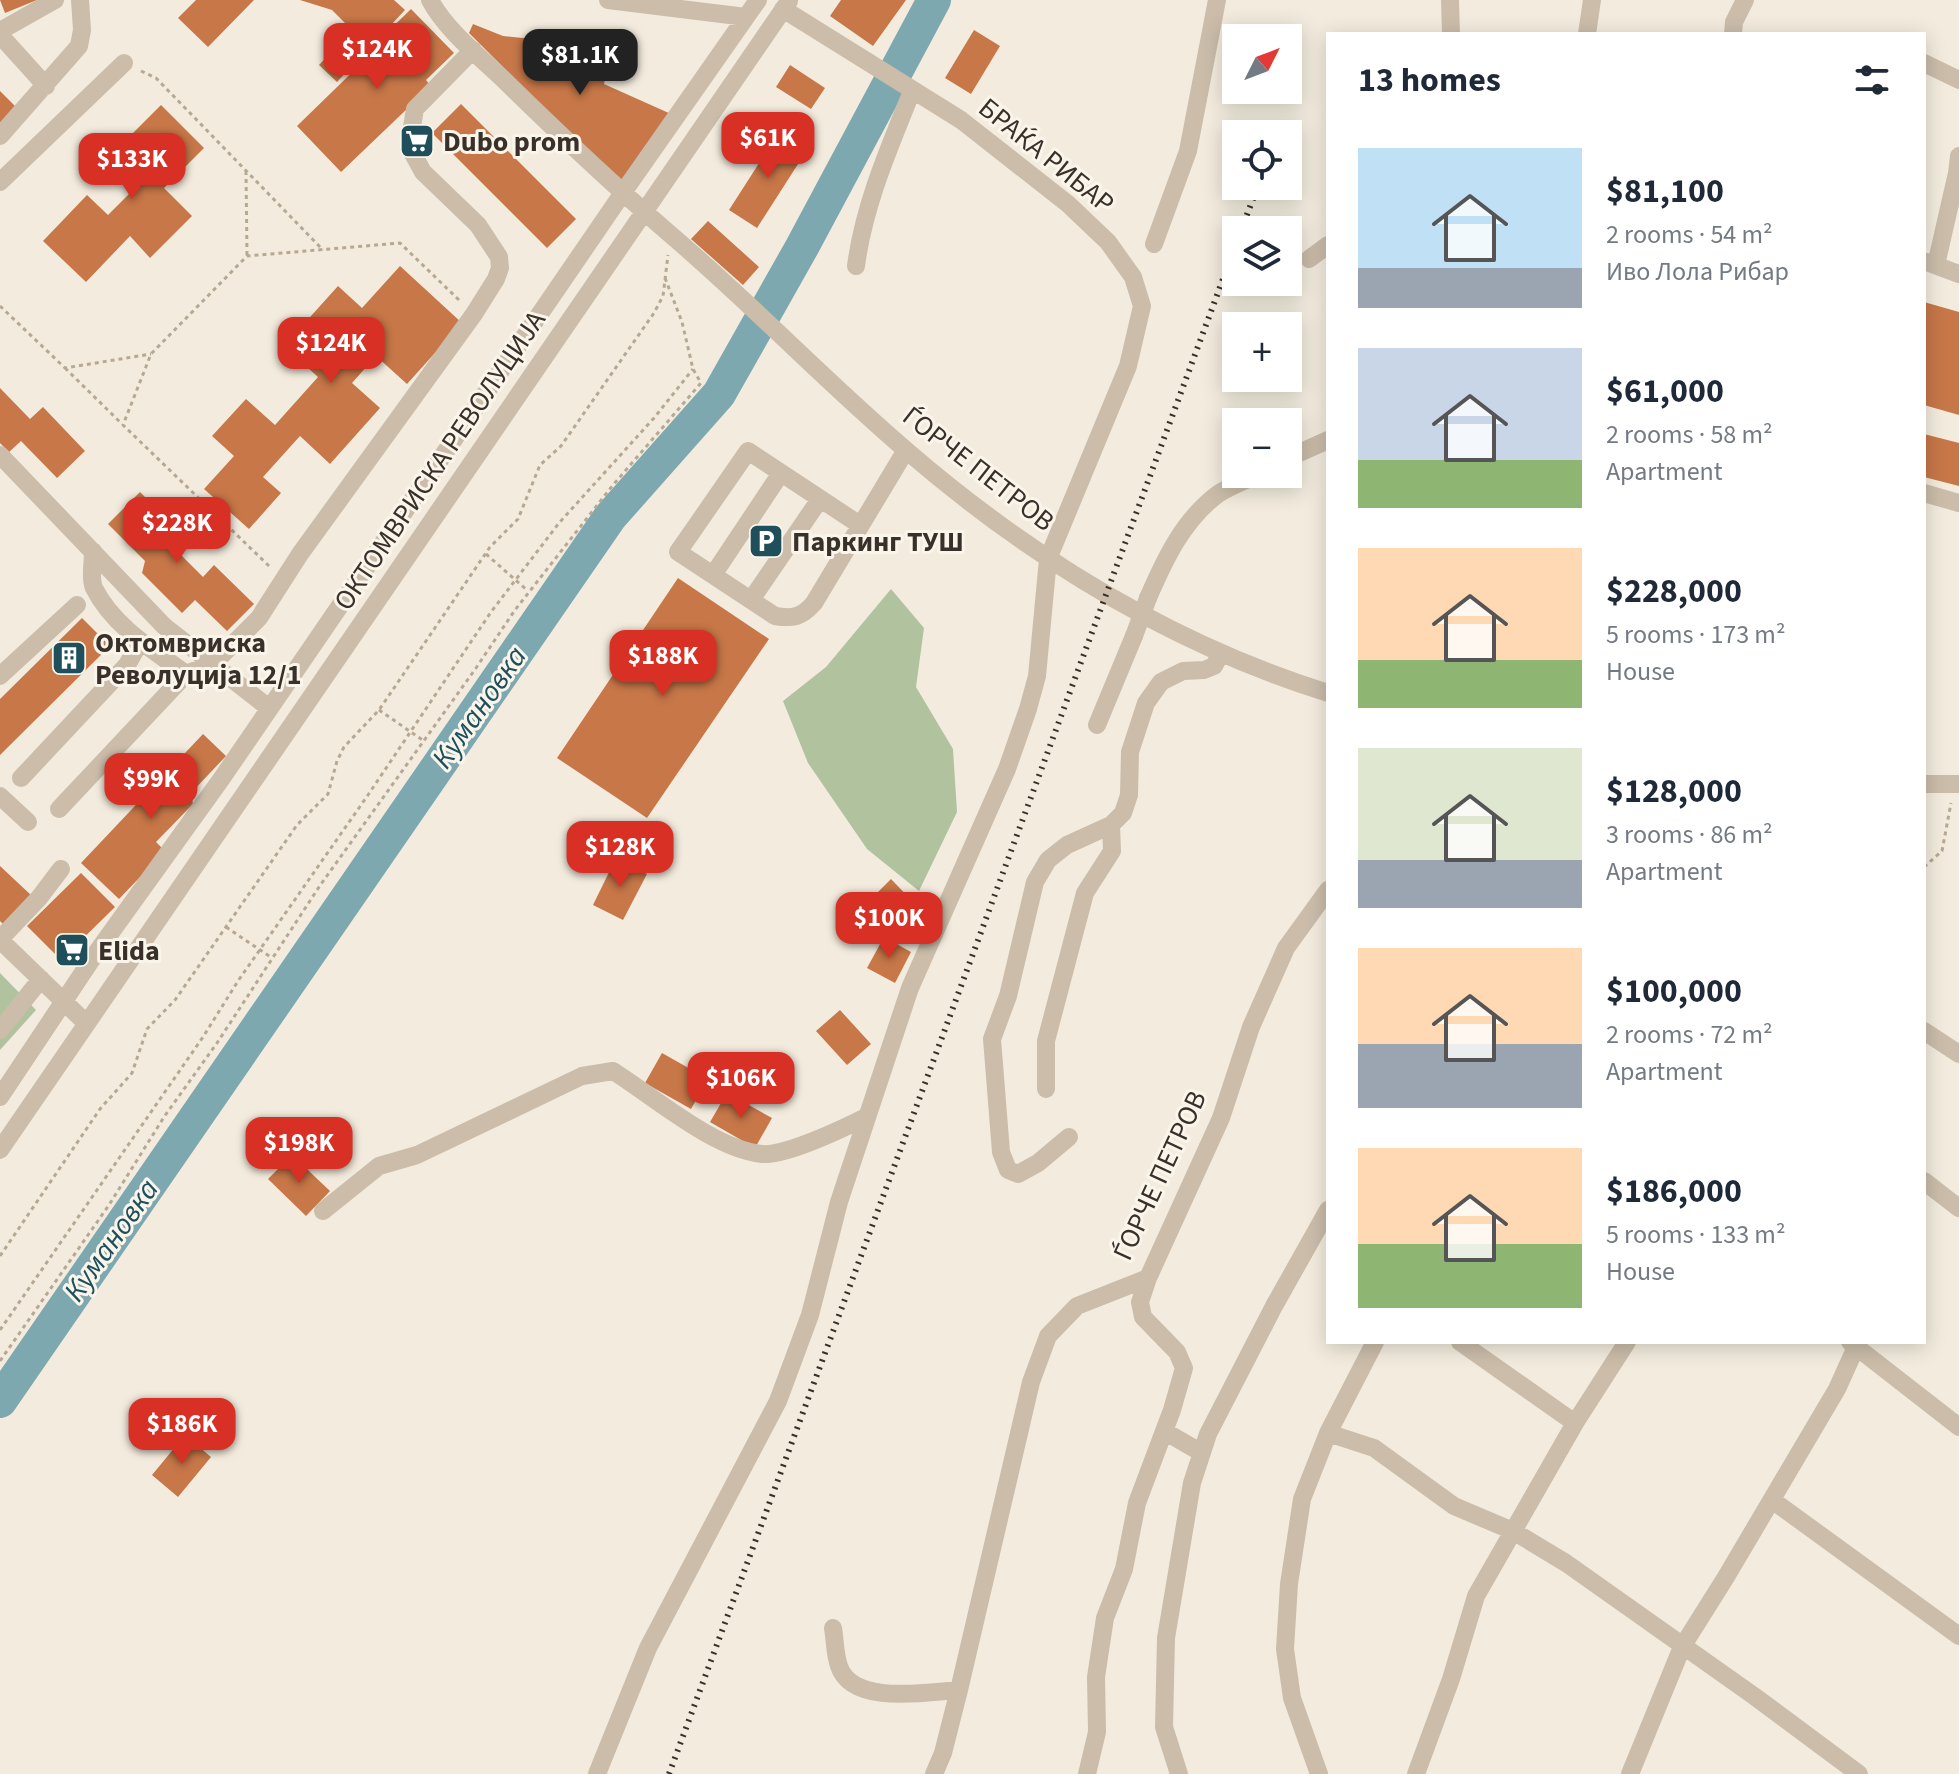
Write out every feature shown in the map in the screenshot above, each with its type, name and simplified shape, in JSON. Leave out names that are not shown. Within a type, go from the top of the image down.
[{"type":"street","points":[[46,86],[0,33],[55,0]]},
{"type":"street","points":[[0,136],[79,46],[82,30],[80,0]]},
{"type":"street","name":"ЃОРЧЕ ПЕТРОВ","points":[[430,0],[436,12],[473,50],[622,194],[906,450],[1014,536],[1122,603],[1221,653],[1326,692]]},
{"type":"street","points":[[608,0],[746,17]]},
{"type":"street","name":"ОКТОМВРИСКА РЕВОЛУЦИЈА","points":[[0,1097],[94,956],[162,864],[758,0]]},
{"type":"street","points":[[1154,244],[1188,151],[1217,0]]},
{"type":"street","points":[[1450,0],[1451,32]]},
{"type":"street","points":[[1587,32],[1592,0]]},
{"type":"street","points":[[1733,32],[1734,22],[1745,0]]},
{"type":"street","name":"ОКТОМВРИСКА РЕВОЛУЦИЈА","points":[[0,1150],[786,5]]},
{"type":"street","name":"БРАЌА РИБАР","points":[[786,5],[973,129],[1068,204],[1108,242],[1133,277],[1142,306],[1128,366],[1048,559]]},
{"type":"street","points":[[59,809],[186,674],[213,664],[259,618],[300,554],[496,279],[500,268],[499,257],[478,225],[423,172],[412,152],[415,109],[473,50]]},
{"type":"street","points":[[0,182],[124,63]]},
{"type":"street","points":[[1926,64],[1959,80]]},
{"type":"street","points":[[856,266],[862,229],[879,174],[912,91]]},
{"type":"street","points":[[1959,156],[1930,263],[1959,274]]},
{"type":"street","points":[[1309,259],[1326,246]]},
{"type":"street","points":[[1302,452],[1326,441]]},
{"type":"street","points":[[860,525],[748,451],[678,552],[775,616],[789,618],[804,615],[814,603],[906,450]]},
{"type":"street","points":[[0,455],[164,626],[269,708]]},
{"type":"street","points":[[713,575],[781,473]]},
{"type":"street","points":[[1097,725],[1166,555],[1199,510],[1229,488]]},
{"type":"street","points":[[1926,494],[1959,503]]},
{"type":"street","points":[[751,600],[820,499]]},
{"type":"street","points":[[93,551],[93,586],[114,615],[140,642],[186,674]]},
{"type":"street","points":[[597,1774],[648,1648],[778,1401],[810,1315],[839,1202],[910,988],[1007,769],[1028,709],[1037,676],[1048,559]]},
{"type":"street","points":[[0,676],[77,605]]},
{"type":"street","points":[[21,778],[127,665],[140,642]]},
{"type":"street","points":[[1069,1137],[1038,1163],[1018,1174],[1008,1170],[1001,1152],[992,1039],[1008,996],[1035,882],[1048,860],[1067,845],[1111,825],[1123,813],[1129,795],[1130,752],[1146,703],[1161,682],[1183,671],[1214,666],[1221,653]]},
{"type":"street","points":[[1926,784],[1957,784]]},
{"type":"street","points":[[0,796],[28,822]]},
{"type":"street","points":[[1046,1089],[1046,1041],[1085,893],[1112,851],[1111,825]]},
{"type":"street","points":[[61,869],[39,898],[0,939],[86,1023]]},
{"type":"street","name":"ЃОРЧЕ ПЕТРОВ","points":[[934,1774],[943,1753],[959,1690],[1031,1382],[1048,1336],[1077,1306],[1148,1278],[1221,1118],[1251,1027],[1286,948],[1326,893]]},
{"type":"street","points":[[0,1030],[41,979]]},
{"type":"street","points":[[1926,1032],[1959,1054]]},
{"type":"street","points":[[323,1211],[379,1166],[417,1155],[582,1076],[613,1071],[719,1141],[764,1154],[827,1136],[866,1117]]},
{"type":"street","points":[[1926,1183],[1959,1208]]},
{"type":"street","points":[[1179,1774],[1164,1727],[1166,1638],[1192,1483],[1208,1434],[1237,1375],[1326,1214]]},
{"type":"street","points":[[1087,1774],[1097,1732],[1096,1677],[1105,1618],[1124,1569],[1137,1503],[1184,1368],[1177,1352],[1143,1317],[1140,1302],[1148,1278]]},
{"type":"street","points":[[1319,1774],[1292,1698],[1285,1649],[1289,1584],[1302,1499],[1328,1433],[1374,1344]]},
{"type":"street","points":[[1463,1344],[1575,1423]]},
{"type":"street","points":[[1416,1774],[1451,1679],[1476,1596],[1575,1423],[1626,1344]]},
{"type":"street","points":[[1630,1774],[1682,1647],[1837,1389],[1853,1344],[1959,1427]]},
{"type":"street","points":[[1164,1431],[1202,1453]]},
{"type":"street","points":[[1328,1433],[1374,1448],[1454,1506],[1513,1531],[1577,1571],[1859,1774]]},
{"type":"street","points":[[1772,1500],[1959,1636]]},
{"type":"street","points":[[833,1628],[839,1666],[847,1681],[871,1693],[959,1690]]},
{"type":"path","points":[[124,63],[156,78],[323,250]]},
{"type":"path","points":[[246,171],[247,256]]},
{"type":"path","points":[[0,1256],[100,1109],[132,1073],[147,1029],[175,1000],[297,825],[328,794],[337,761],[350,738],[370,723],[486,554],[518,519],[540,465],[561,446],[654,313],[663,296],[672,236]]},
{"type":"path","points":[[123,425],[151,354],[247,256],[400,243],[474,314]]},
{"type":"path","points":[[0,1361],[101,1218],[272,958],[529,592],[613,485],[701,383],[693,369],[682,322],[665,278]]},
{"type":"path","points":[[0,306],[285,581]]},
{"type":"path","points":[[65,368],[151,354]]},
{"type":"path","points":[[0,1330],[412,731],[459,656],[559,523],[654,418],[693,369]]},
{"type":"path","points":[[486,554],[529,592]]},
{"type":"path","points":[[379,710],[424,741]]},
{"type":"path","points":[[1926,865],[1942,851],[1957,784]]},
{"type":"path","points":[[226,927],[272,958]]},
{"type":"green space","points":[[891,589],[924,628],[916,687],[953,749],[957,812],[919,891],[867,849],[808,763],[783,701],[826,667]]},
{"type":"green space","points":[[0,973],[36,1010],[0,1050]]},
{"type":"building","points":[[0,0],[37,0],[5,13]]},
{"type":"building","points":[[196,0],[254,0],[208,47],[178,18]]},
{"type":"building","points":[[300,0],[394,0],[405,10],[337,82],[319,65],[352,30],[332,10]]},
{"type":"building","points":[[841,0],[906,0],[873,46],[830,16]]},
{"type":"building","points":[[411,9],[454,53],[426,80],[431,86],[341,172],[297,126],[372,53],[369,50]]},
{"type":"building","points":[[473,24],[503,36],[611,47],[604,84],[671,114],[621,185],[469,33]]},
{"type":"building","points":[[974,30],[1000,46],[971,94],[945,78]]},
{"type":"building","points":[[790,65],[825,88],[811,109],[776,87]]},
{"type":"building","points":[[0,91],[20,111],[0,132]]},
{"type":"building","points":[[461,104],[576,219],[547,248],[432,133]]},
{"type":"building","points":[[161,105],[204,148],[164,188],[192,216],[150,258],[130,236],[86,282],[43,241],[87,195],[108,215],[149,174],[121,145]]},
{"type":"building","points":[[779,132],[807,150],[757,228],[729,210]]},
{"type":"building","points":[[708,221],[759,267],[743,285],[691,239]]},
{"type":"building","points":[[400,266],[462,323],[407,384],[376,356],[352,383],[380,408],[330,464],[300,436],[263,477],[281,493],[249,529],[204,489],[234,456],[212,436],[246,399],[275,425],[318,377],[284,346],[338,286],[362,308]]},
{"type":"building","points":[[1926,303],[1959,312],[1959,415],[1926,406]]},
{"type":"building","points":[[0,388],[30,419],[43,407],[85,451],[57,478],[21,441],[9,452],[0,443]]},
{"type":"building","points":[[1926,435],[1959,443],[1959,486],[1926,478]]},
{"type":"building","points":[[140,492],[176,528],[165,539],[203,577],[214,565],[254,604],[227,631],[195,600],[182,613],[142,573],[145,561],[108,524]]},
{"type":"building","points":[[678,578],[769,639],[647,818],[557,758]]},
{"type":"building","points":[[82,618],[110,646],[0,755],[0,699]]},
{"type":"building","points":[[203,734],[226,756],[191,793],[193,804],[156,842],[165,851],[119,899],[81,863]]},
{"type":"building","points":[[616,858],[647,874],[623,920],[593,905]]},
{"type":"building","points":[[0,866],[32,896],[4,925],[0,921]]},
{"type":"building","points":[[81,873],[115,907],[61,960],[27,926]]},
{"type":"building","points":[[891,879],[916,905],[894,927],[868,902]]},
{"type":"building","points":[[884,937],[911,952],[895,983],[867,968]]},
{"type":"building","points":[[840,1010],[871,1044],[847,1065],[816,1031]]},
{"type":"building","points":[[662,1053],[708,1079],[691,1109],[645,1083]]},
{"type":"building","points":[[727,1093],[772,1118],[755,1148],[710,1122]]},
{"type":"building","points":[[292,1155],[330,1191],[306,1216],[268,1179]]},
{"type":"building","points":[[185,1435],[211,1457],[178,1497],[152,1475]]},
{"type":"waterway","name":"Кумановка","points":[[0,1401],[610,517],[719,394],[802,247],[934,0]]},
{"type":"railway","points":[[1246,216],[1253,200]]},
{"type":"railway","points":[[669,1774],[1222,282]]},
{"type":"place","name":"Dubo prom","points":[[417,141]]},
{"type":"place","name":"Паркинг ТУШ","points":[[766,541]]},
{"type":"place","name":"Октомвриска Револуција 12/1","points":[[69,658]]},
{"type":"place","name":"Elida","points":[[72,950]]}]
